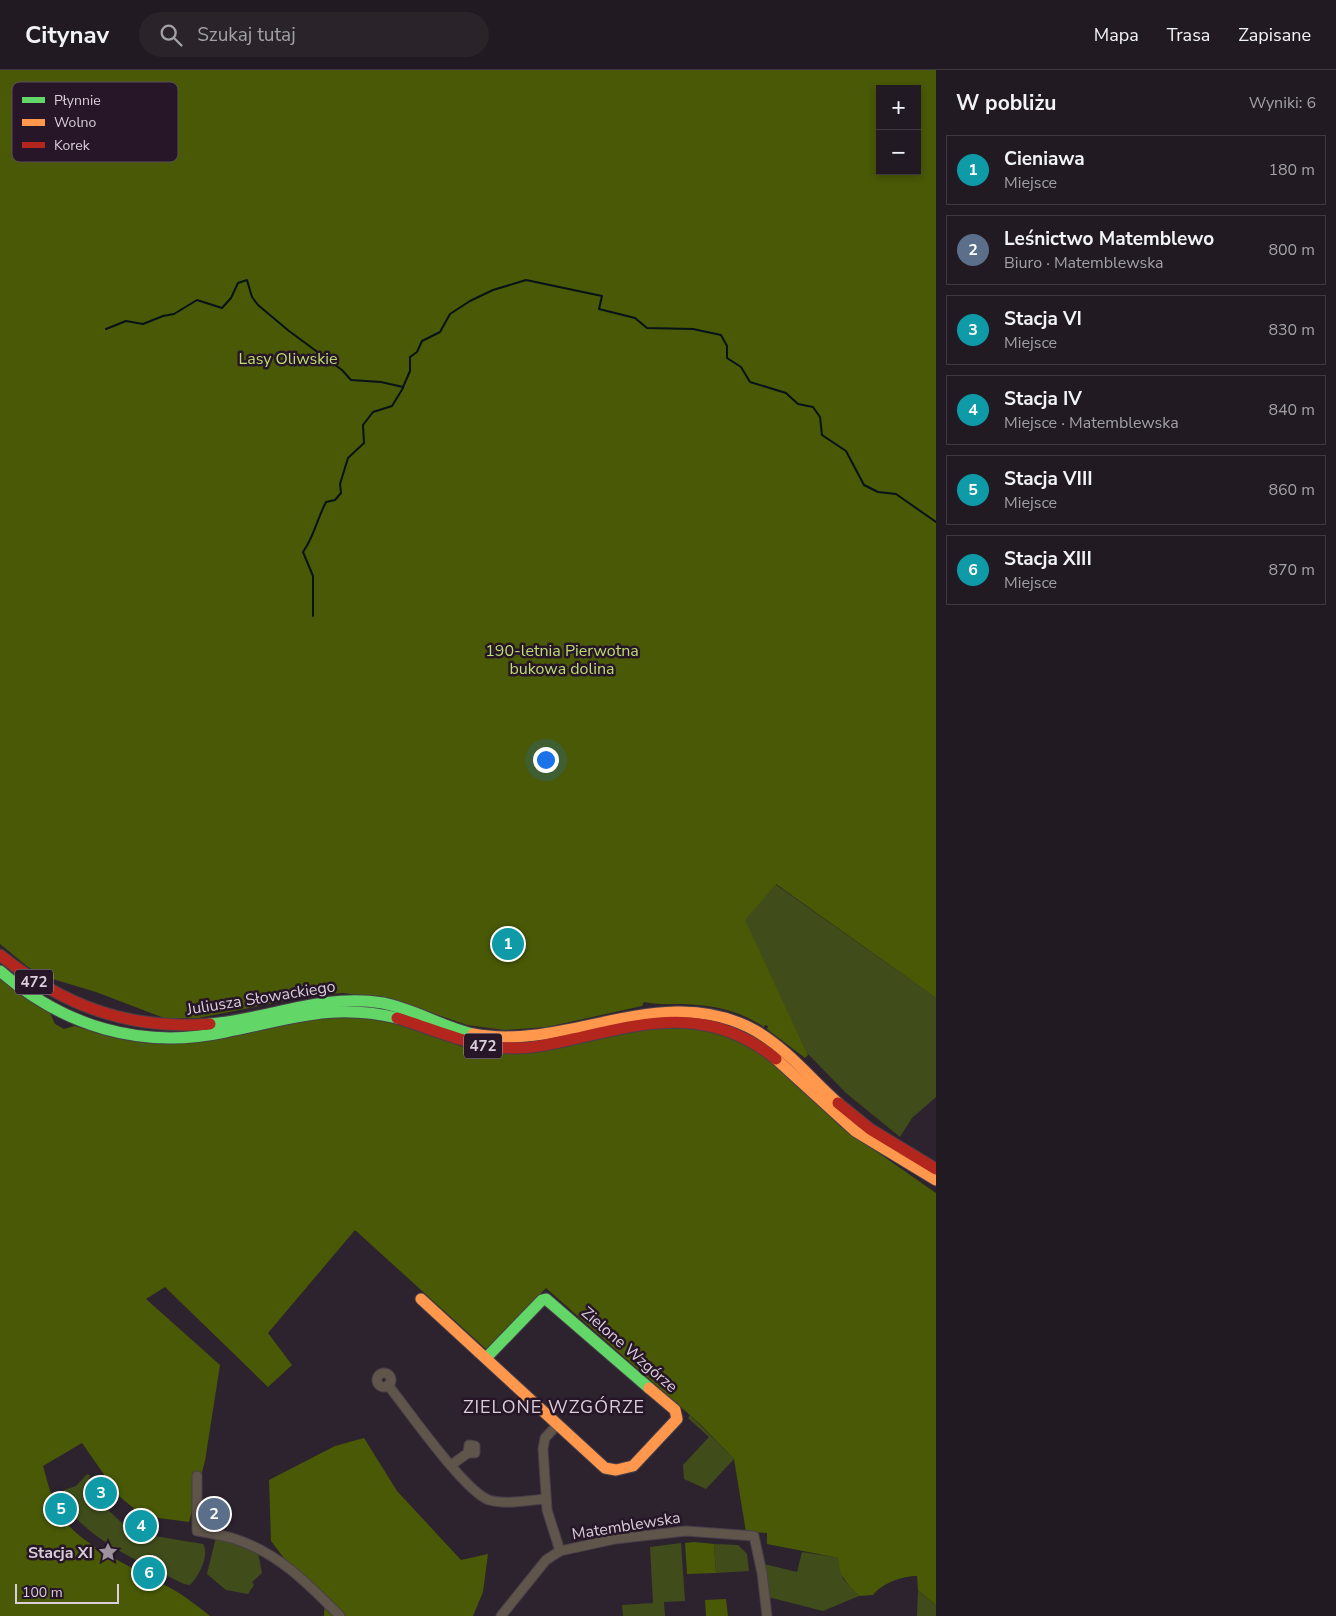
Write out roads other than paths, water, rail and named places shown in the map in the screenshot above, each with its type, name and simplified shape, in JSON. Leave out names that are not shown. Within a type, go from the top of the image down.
[{"type":"main road","name":"Juliusza Słowackiego","points":[[0,955],[32,981],[72,1003],[120,1019],[165,1025],[218,1022],[302,1004],[350,1000],[377,1002],[403,1009],[471,1034],[508,1038],[552,1033],[654,1011],[684,1010],[718,1016],[745,1025],[780,1047],[853,1116],[936,1169]]},
{"type":"main road","name":"Juliusza Słowackiego","points":[[0,971],[37,1000],[67,1016],[102,1029],[151,1037],[204,1036],[300,1015],[338,1010],[383,1014],[460,1042],[504,1048],[559,1042],[654,1022],[680,1020],[709,1024],[729,1030],[760,1044],[791,1070],[846,1124],[936,1180]]},
{"type":"main road","name":"Zielone Wzgórze","points":[[422,1299],[603,1466],[614,1470],[633,1466],[641,1460],[675,1422],[677,1413],[546,1299],[542,1300],[487,1357]]},
{"type":"street","points":[[388,1385],[474,1491],[488,1499],[502,1501],[546,1499]]},
{"type":"street","points":[[558,1424],[545,1438],[543,1444],[549,1518],[560,1551]]},
{"type":"street","points":[[451,1465],[468,1453]]},
{"type":"street","points":[[197,1476],[197,1531],[237,1539],[281,1562],[305,1580],[340,1616]]},
{"type":"street","name":"Matemblewska","points":[[501,1616],[546,1560],[560,1551],[614,1539],[686,1531],[754,1536],[762,1573],[766,1616]]},
{"type":"waterway","points":[[106,329],[126,321],[143,324],[174,314],[197,300],[222,308],[231,298],[238,283],[247,280],[252,297],[258,305],[289,331],[342,370],[351,380],[381,382],[403,387],[410,371],[410,357],[417,352],[422,341],[440,332],[450,314],[470,301],[493,290],[526,280],[602,296],[599,309],[635,318],[647,328],[693,329],[721,335],[727,346],[727,358],[741,367],[750,382],[786,393],[798,404],[813,407],[820,417],[822,435],[846,451],[864,485],[878,492],[896,494],[936,522]]},
{"type":"waterway","points":[[313,616],[313,576],[303,552],[326,502],[335,500],[341,493],[340,484],[348,458],[364,443],[363,425],[373,412],[392,406],[403,388]]},
{"type":"place","name":"Cieniawa","points":[[508,944]]},
{"type":"place","name":"Stacja VI","points":[[101,1493]]},
{"type":"place","name":"Stacja VIII","points":[[61,1509]]},
{"type":"place","name":"Leśnictwo Matemblewo","points":[[214,1514]]},
{"type":"place","name":"Stacja IV","points":[[141,1526]]},
{"type":"place","name":"Stacja XI","points":[[108,1552]]},
{"type":"place","name":"Stacja XIII","points":[[149,1573]]},
{"type":"district","name":"ZIELONE WZGÓRZE","points":[[554,1407]]},
{"type":"park label","name":"Lasy Oliwskie","points":[[288,358]]},
{"type":"park label","name":"190-letnia Pierwotna bukowa dolina","points":[[562,659]]}]
